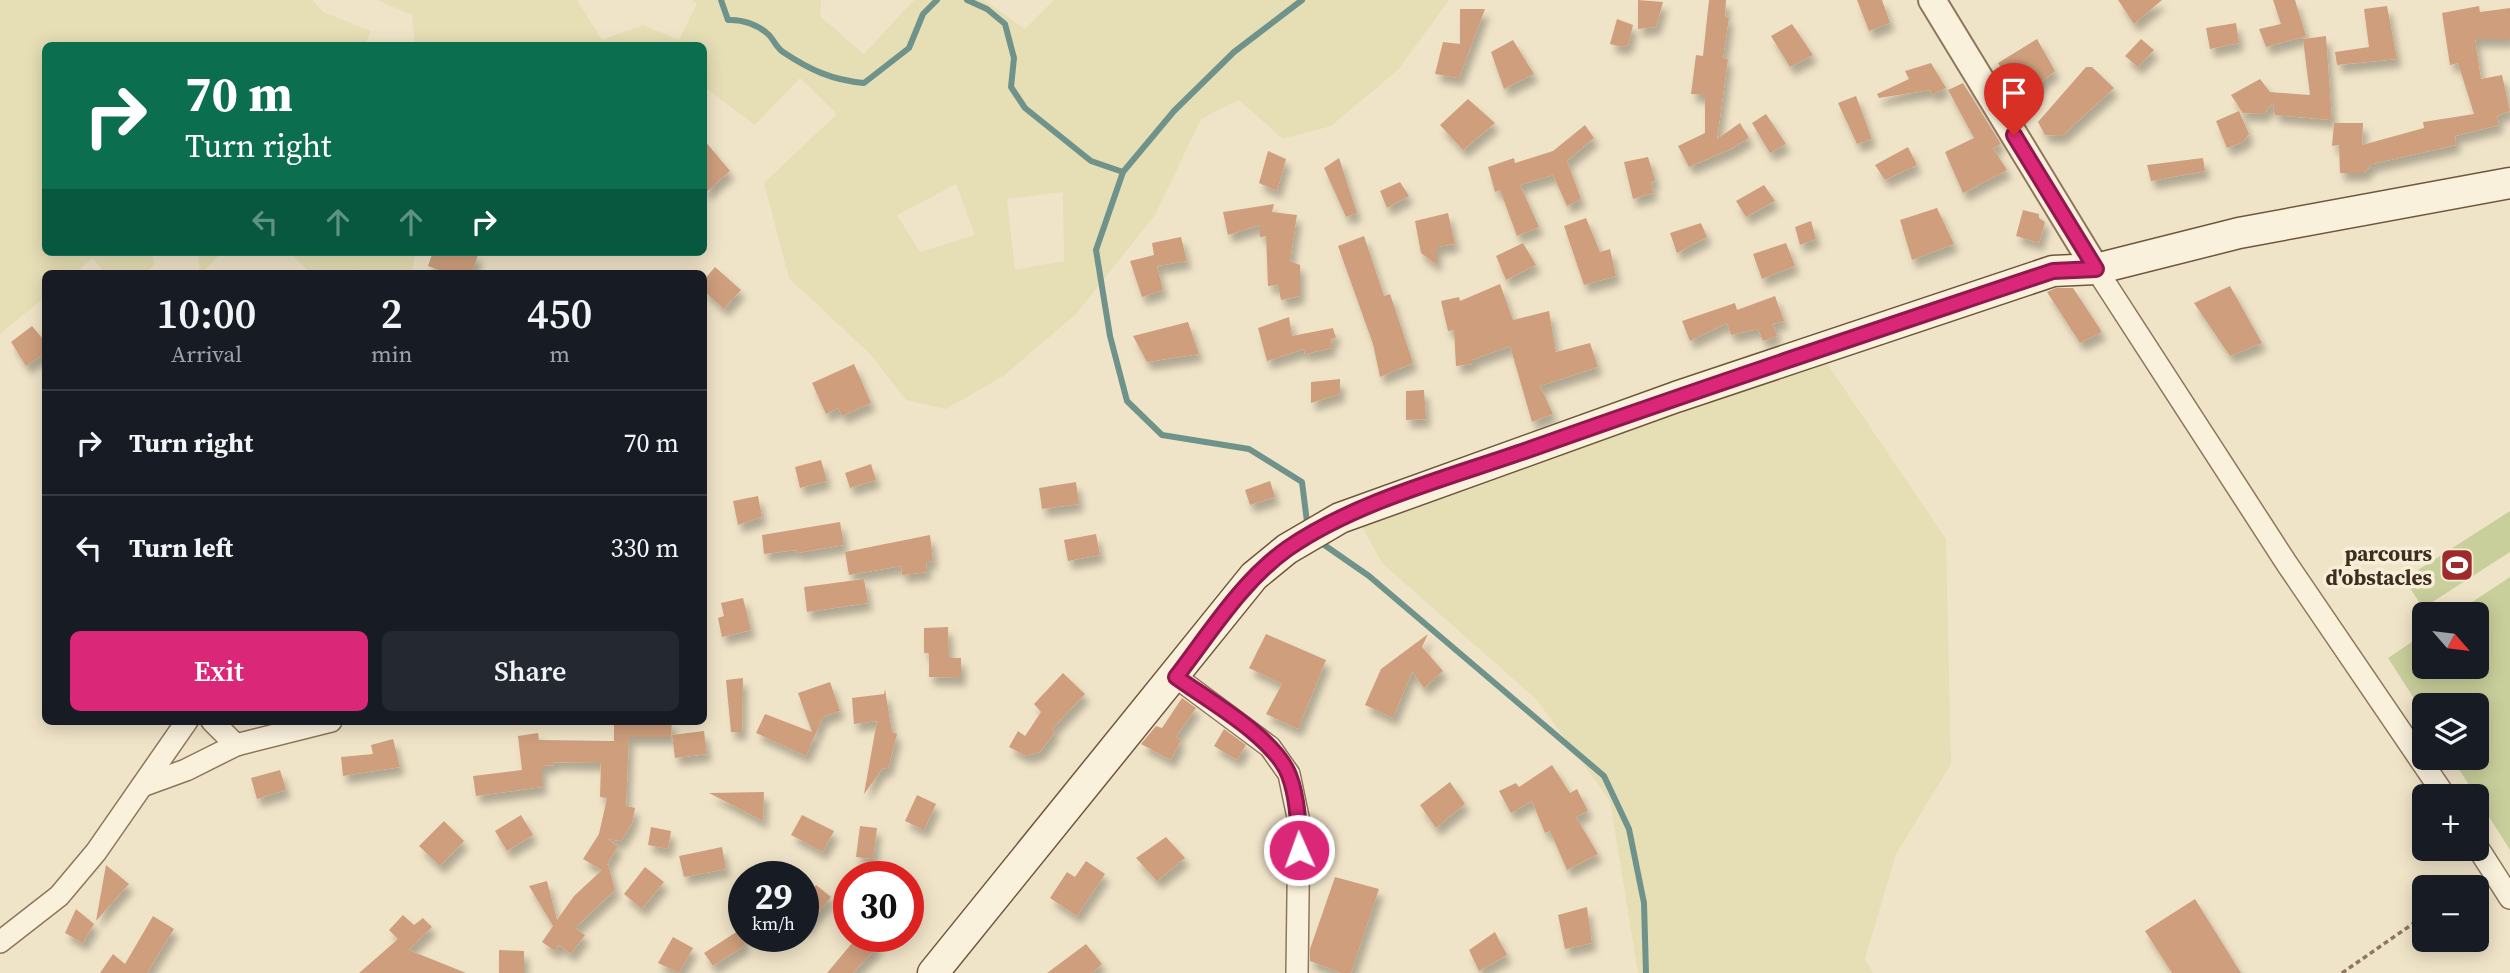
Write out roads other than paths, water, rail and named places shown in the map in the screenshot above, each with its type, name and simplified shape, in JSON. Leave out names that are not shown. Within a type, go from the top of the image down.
[{"type":"main road","points":[[933,973],[1176,677],[1254,576],[1287,550],[1340,518],[1676,397],[2053,271],[2096,269],[2239,233],[2510,183]]},
{"type":"street","points":[[1932,0],[2096,269],[2287,564],[2437,784]]},
{"type":"street","points":[[1176,677],[1270,747],[1289,774],[1299,822],[1297,973]]},
{"type":"street","points":[[0,942],[59,896],[184,725]]},
{"type":"street","points":[[216,725],[236,745]]},
{"type":"street","points":[[142,786],[186,770],[236,745],[315,725]]},
{"type":"street","points":[[2486,861],[2510,898]]},
{"type":"waterway","points":[[721,0],[728,20],[760,28],[781,50],[803,64],[831,77],[864,83],[909,48],[923,14],[937,0]]},
{"type":"waterway","points":[[967,0],[987,9],[1005,24],[1014,58],[1011,87],[1025,108],[1091,161],[1123,172],[1174,111],[1234,52],[1302,0]]},
{"type":"waterway","points":[[1123,172],[1096,250],[1110,336],[1127,401],[1162,435],[1249,449],[1302,482],[1307,522]]},
{"type":"waterway","points":[[1320,542],[1369,576],[1604,776],[1629,829],[1644,903],[1646,973]]},
{"type":"place","name":"parcours d'obstacles","points":[[2457,565]]}]
